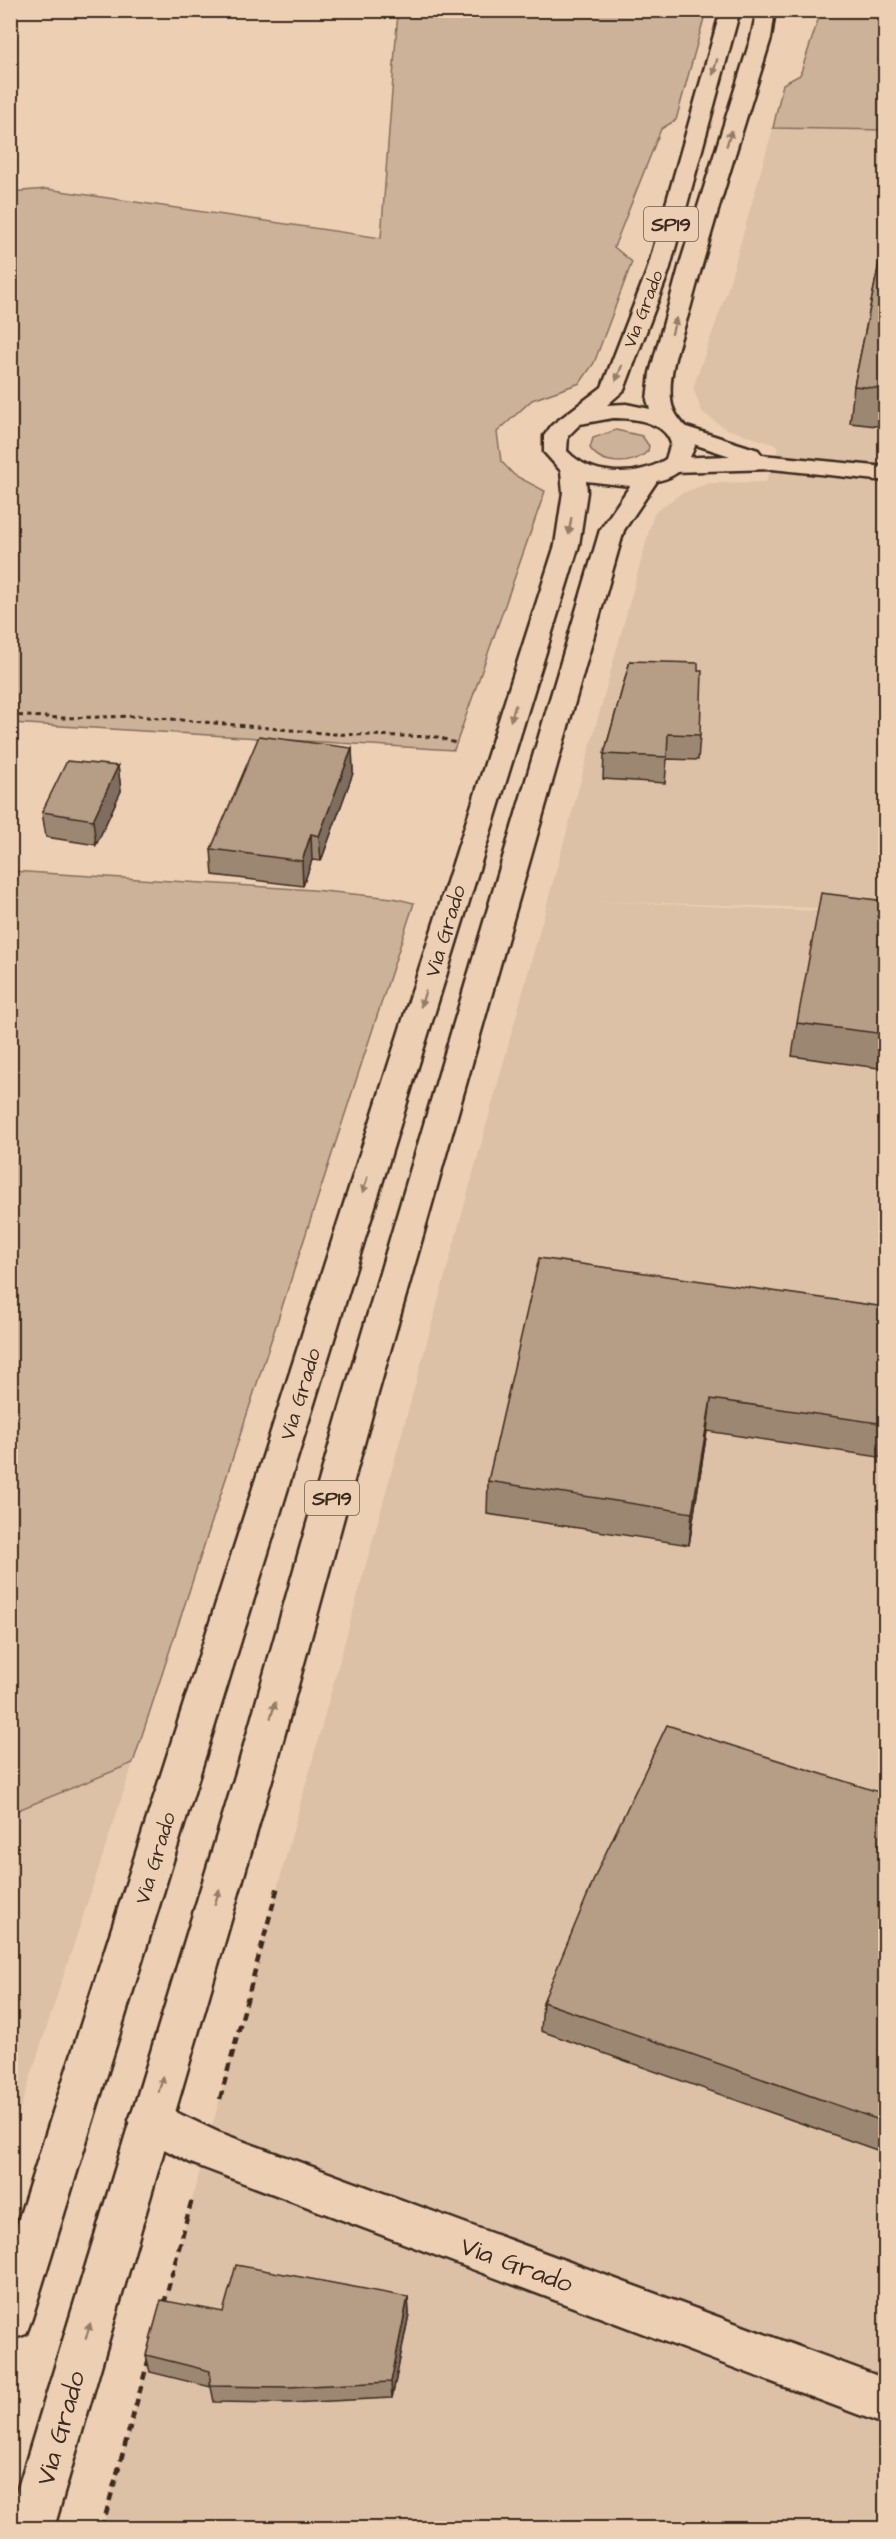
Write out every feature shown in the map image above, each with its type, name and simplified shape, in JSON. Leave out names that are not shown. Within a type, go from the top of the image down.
[{"type":"main road","name":"Via Grado","points":[[10,2318],[567,545],[575,492],[573,468],[560,459],[554,448],[555,436],[563,426],[612,390],[658,271],[731,10]]},
{"type":"main road","name":"Via Grado","points":[[30,2529],[257,1766],[356,1411],[612,530],[661,471],[682,455],[683,443],[672,427],[659,400],[662,373],[694,253],[761,38],[766,10]]},
{"type":"main road","points":[[576,418],[613,410],[633,411],[772,462]]},
{"type":"main road","points":[[573,468],[609,479],[661,471],[772,462],[885,474]]},
{"type":"main road","name":"Via Grado","points":[[150,2120],[206,2148],[885,2402]]},
{"type":"path","points":[[10,715],[62,718],[138,716],[334,734],[438,737],[465,747],[496,765]]},
{"type":"shaded area","points":[[398,11],[706,11],[676,120],[661,129],[614,247],[632,262],[594,363],[580,383],[532,400],[497,432],[501,461],[514,475],[545,491],[454,750],[11,723],[10,192],[47,189],[381,238]]},
{"type":"shaded area","points":[[821,11],[885,11],[885,130],[773,128],[783,84],[800,75]]},
{"type":"shaded area","points":[[773,128],[885,130],[885,910],[596,901],[885,914],[885,2528],[102,2528],[654,513],[680,494],[709,483],[766,482],[779,446],[724,428],[702,412],[693,388],[727,291]]},
{"type":"shaded area","points":[[616,430],[642,436],[649,446],[648,451],[634,459],[618,462],[595,454],[590,448],[593,438]]},
{"type":"shaded area","points":[[11,871],[313,890],[393,898],[414,903],[133,1763],[11,1813]]},
{"type":"shaded area","points":[[133,1763],[11,2137],[11,1813]]},
{"type":"building","points":[[885,234],[885,389],[854,386]]},
{"type":"building","points":[[630,661],[698,663],[698,671],[702,671],[700,735],[668,734],[667,757],[604,754]]},
{"type":"building","points":[[259,736],[352,748],[319,836],[311,834],[302,861],[211,849]]},
{"type":"building","points":[[67,761],[118,766],[93,820],[42,812]]},
{"type":"building","points":[[821,893],[885,901],[885,1034],[797,1023]]},
{"type":"building","points":[[539,1258],[885,1307],[885,1424],[711,1399],[692,1513],[488,1481]]},
{"type":"building","points":[[667,1725],[885,1794],[885,2122],[543,2002],[599,1867]]},
{"type":"building","points":[[236,2265],[408,2297],[391,2382],[288,2387],[210,2386],[210,2371],[146,2355],[161,2300],[223,2312]]}]
